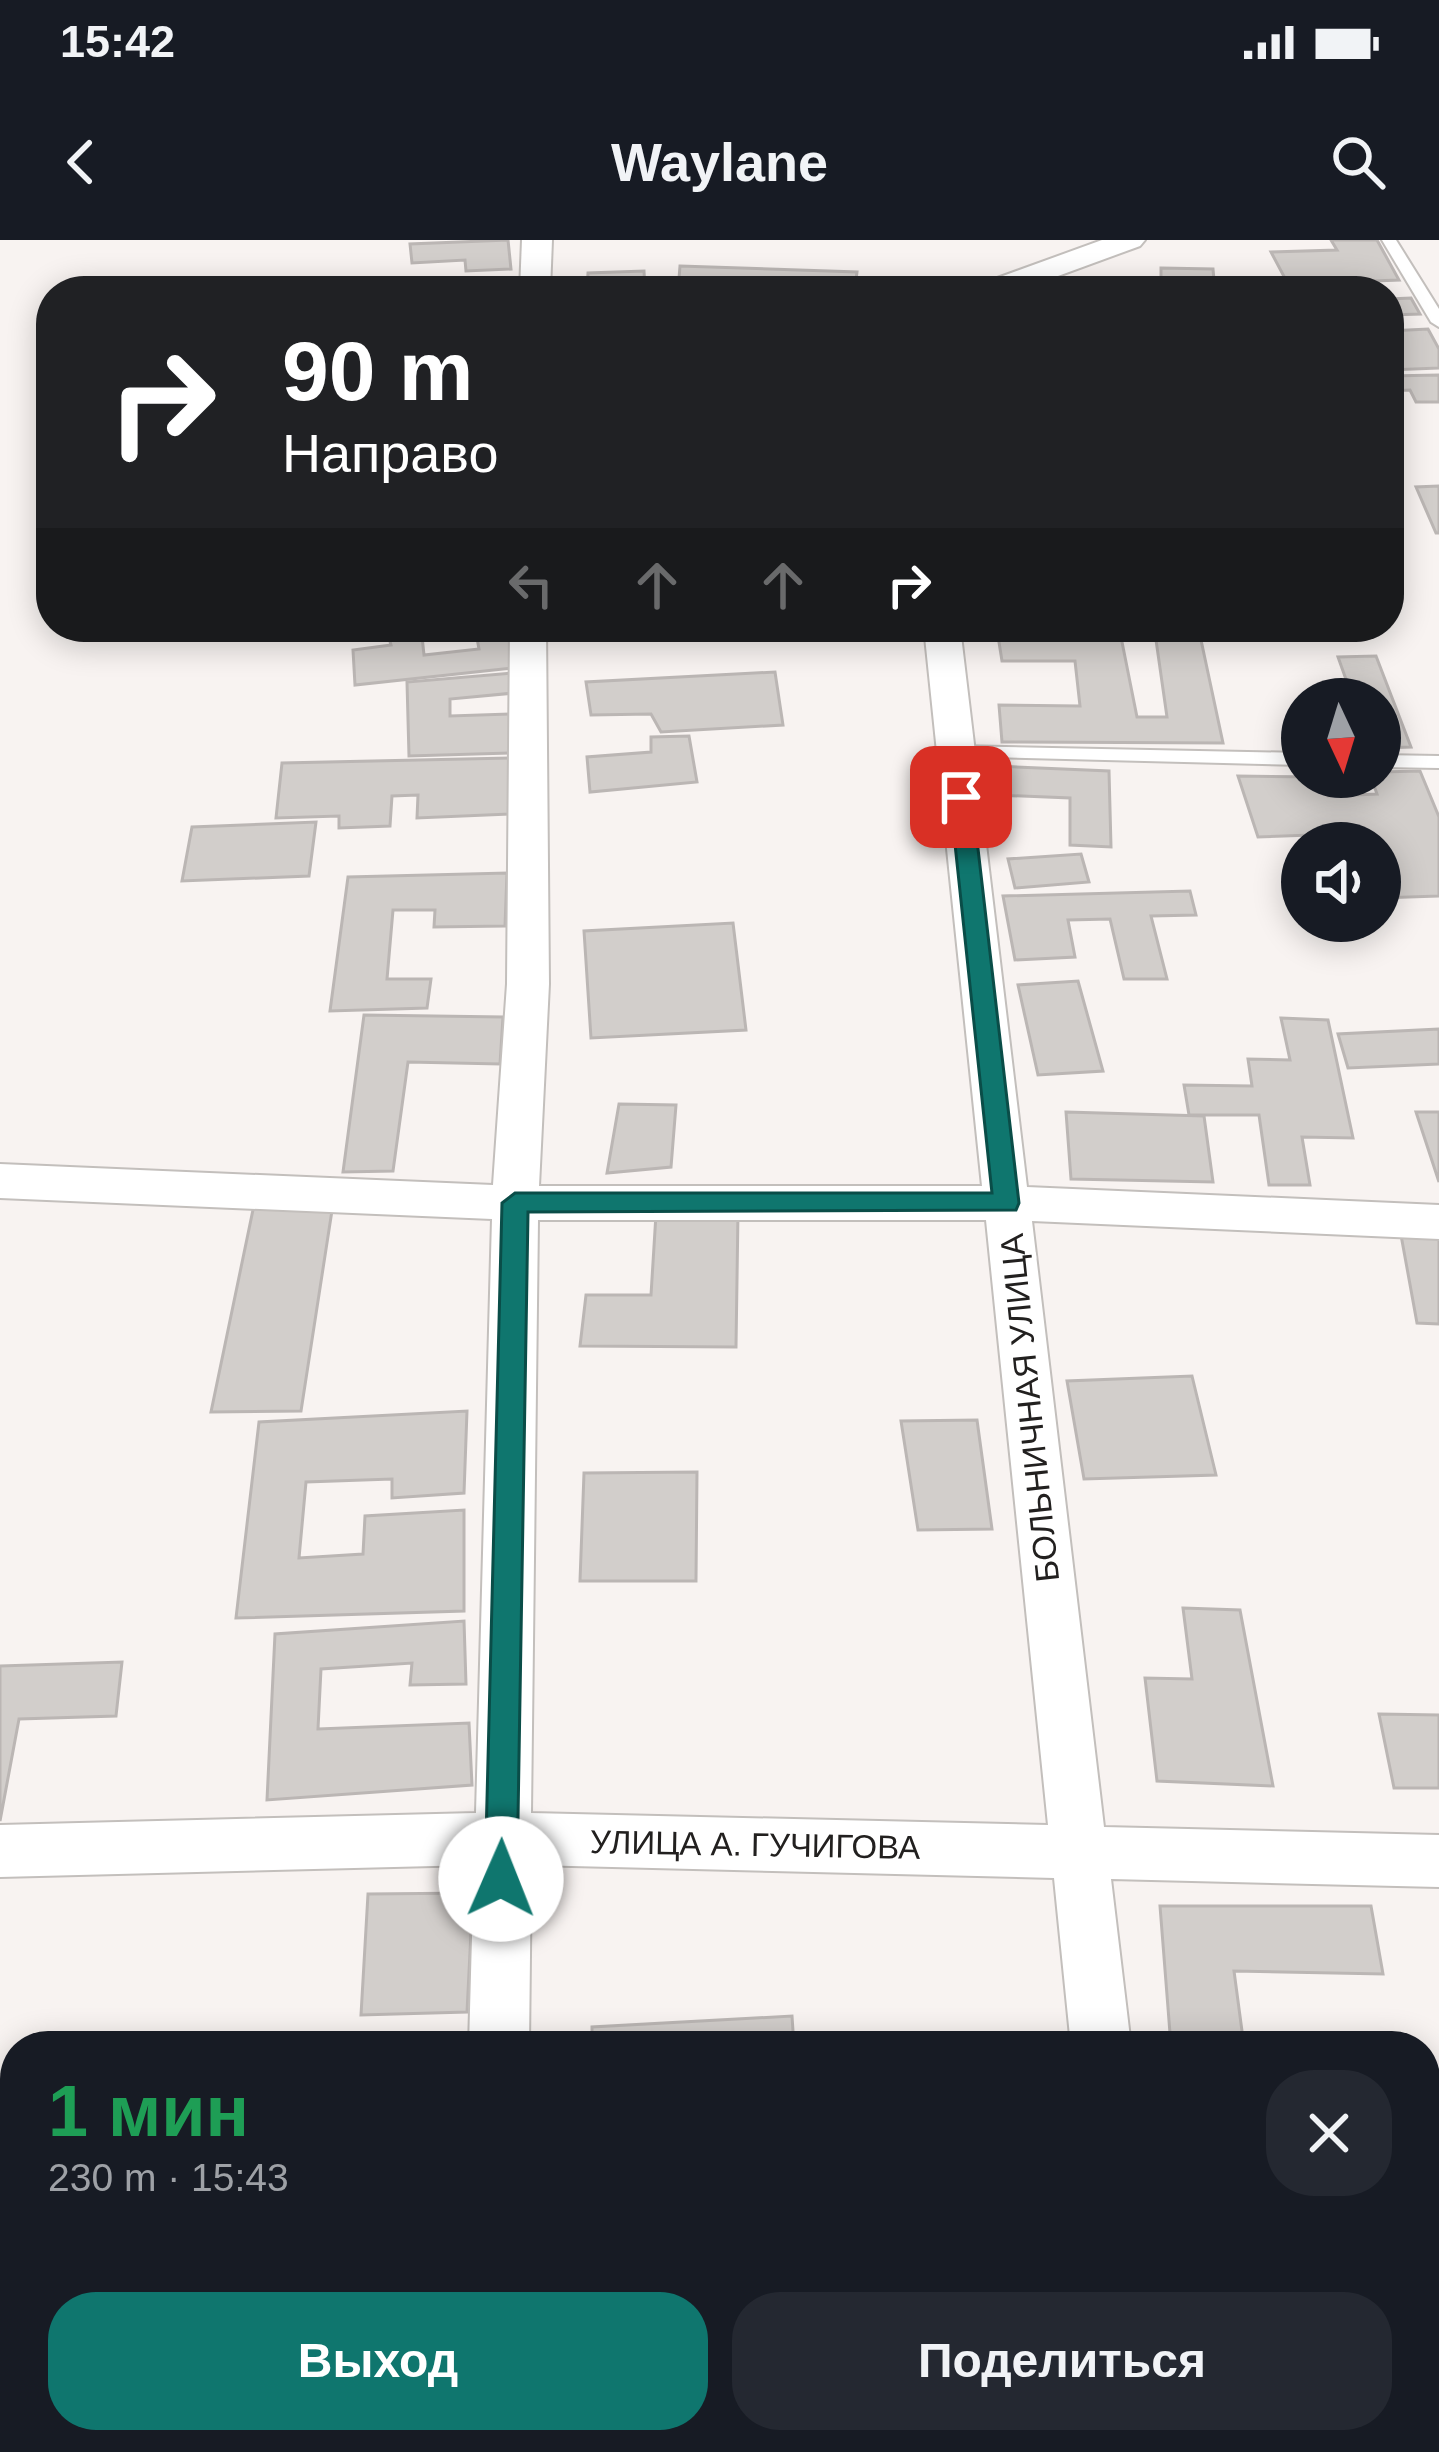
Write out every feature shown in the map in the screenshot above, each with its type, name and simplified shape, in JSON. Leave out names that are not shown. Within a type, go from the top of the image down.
[{"type":"street","points":[[536,276],[537,240]]},
{"type":"street","points":[[1030,276],[1130,240]]},
{"type":"street","points":[[499,2031],[515,1203],[528,985],[528,642]]},
{"type":"street","name":"БОЛЬНИЧНАЯ УЛИЦА","points":[[944,642],[1099,2031]]},
{"type":"street","points":[[0,1181],[515,1203],[1006,1203],[1439,1222]]},
{"type":"street","name":"УЛИЦА А. ГУЧИГОВА","points":[[0,1851],[501,1838],[1439,1861]]},
{"type":"lane","points":[[1389,240],[1439,322]]},
{"type":"lane","points":[[956,752],[1281,759]]},
{"type":"lane","points":[[1401,761],[1439,762]]},
{"type":"building","points":[[508,240],[511,269],[466,271],[465,260],[412,263],[410,244]]},
{"type":"building","points":[[1331,240],[1377,240],[1397,276],[1284,276],[1271,252],[1337,250]]},
{"type":"building","points":[[680,266],[857,272],[856,276],[679,276]]},
{"type":"building","points":[[1161,268],[1213,269],[1214,276],[1161,276]]},
{"type":"building","points":[[644,271],[644,276],[588,276]]},
{"type":"building","points":[[1404,298],[1411,298],[1420,314],[1404,315]]},
{"type":"building","points":[[1428,329],[1439,349],[1439,368],[1404,369],[1404,330]]},
{"type":"building","points":[[1439,375],[1439,402],[1416,402],[1410,390],[1404,390],[1404,376]]},
{"type":"building","points":[[1439,486],[1439,533],[1436,533],[1416,487]]},
{"type":"building","points":[[423,642],[424,655],[479,649],[478,642],[510,642],[513,668],[355,685],[353,650]]},
{"type":"building","points":[[999,642],[1122,642],[1137,717],[1167,717],[1156,642],[1201,642],[1223,743],[1002,742],[999,705],[1080,706],[1075,661],[1002,661]]},
{"type":"building","points":[[1376,656],[1384,678],[1346,678],[1338,657]]},
{"type":"building","points":[[775,672],[783,725],[661,732],[651,714],[591,715],[586,682]]},
{"type":"building","points":[[513,673],[514,693],[450,699],[450,716],[513,714],[512,753],[409,756],[407,682]]},
{"type":"building","points":[[1401,721],[1411,747],[1401,747]]},
{"type":"building","points":[[689,736],[697,782],[590,792],[587,757],[651,752],[651,737]]},
{"type":"building","points":[[513,758],[510,814],[417,818],[418,795],[392,796],[390,826],[339,828],[339,816],[276,818],[282,763]]},
{"type":"building","points":[[996,766],[1109,771],[1111,847],[1070,845],[1070,798],[995,795]]},
{"type":"building","points":[[1401,771],[1420,771],[1439,817],[1439,896],[1401,897],[1401,822],[1281,822],[1281,836],[1258,837],[1238,776],[1281,777],[1281,798],[1401,798]]},
{"type":"building","points":[[316,822],[309,876],[182,881],[192,827]]},
{"type":"building","points":[[1081,854],[1089,882],[1015,888],[1008,859]]},
{"type":"building","points":[[507,873],[505,926],[434,927],[435,910],[393,910],[387,979],[431,979],[427,1008],[330,1011],[348,877]]},
{"type":"building","points":[[1190,891],[1196,915],[1151,916],[1167,979],[1124,979],[1110,919],[1068,920],[1075,957],[1015,960],[1003,896]]},
{"type":"building","points":[[733,923],[746,1030],[591,1038],[584,931]]},
{"type":"building","points":[[1078,981],[1103,1071],[1038,1075],[1018,985]]},
{"type":"building","points":[[364,1015],[503,1017],[500,1064],[408,1062],[393,1171],[343,1172]]},
{"type":"building","points":[[1281,1018],[1328,1020],[1353,1138],[1302,1137],[1310,1185],[1269,1185],[1259,1115],[1189,1115],[1184,1085],[1252,1086],[1248,1059],[1290,1060]]},
{"type":"building","points":[[1439,1029],[1439,1064],[1348,1068],[1338,1034]]},
{"type":"building","points":[[619,1104],[676,1105],[671,1167],[607,1173]]},
{"type":"building","points":[[1066,1112],[1204,1116],[1213,1182],[1071,1179]]},
{"type":"building","points":[[1416,1112],[1439,1112],[1439,1182]]},
{"type":"building","points":[[333,1204],[301,1411],[211,1412],[254,1205]]},
{"type":"building","points":[[738,1212],[736,1347],[580,1346],[586,1295],[651,1295],[656,1214]]},
{"type":"building","points":[[1401,1235],[1439,1237],[1439,1324],[1417,1323]]},
{"type":"building","points":[[1192,1376],[1216,1475],[1084,1479],[1067,1381]]},
{"type":"building","points":[[467,1411],[464,1493],[392,1498],[392,1479],[306,1482],[299,1558],[363,1554],[365,1516],[464,1510],[464,1611],[236,1618],[259,1422]]},
{"type":"building","points":[[977,1420],[992,1529],[918,1530],[901,1421]]},
{"type":"building","points":[[697,1472],[696,1581],[580,1581],[584,1473]]},
{"type":"building","points":[[1183,1608],[1240,1610],[1273,1786],[1157,1781],[1145,1678],[1192,1679]]},
{"type":"building","points":[[464,1621],[466,1684],[410,1685],[412,1663],[321,1669],[318,1729],[469,1723],[472,1785],[267,1800],[275,1634]]},
{"type":"building","points":[[122,1662],[116,1716],[19,1719],[0,1821],[0,1666]]},
{"type":"building","points":[[1379,1714],[1439,1715],[1439,1788],[1394,1788]]},
{"type":"building","points":[[473,1893],[467,2012],[361,2015],[368,1894]]},
{"type":"building","points":[[1160,1906],[1371,1906],[1383,1974],[1234,1971],[1242,2031],[1170,2031]]},
{"type":"building","points":[[792,2016],[793,2031],[592,2031],[592,2027]]},
{"type":"route","points":[[501,1879],[515,1203],[1006,1203],[961,797]]}]
